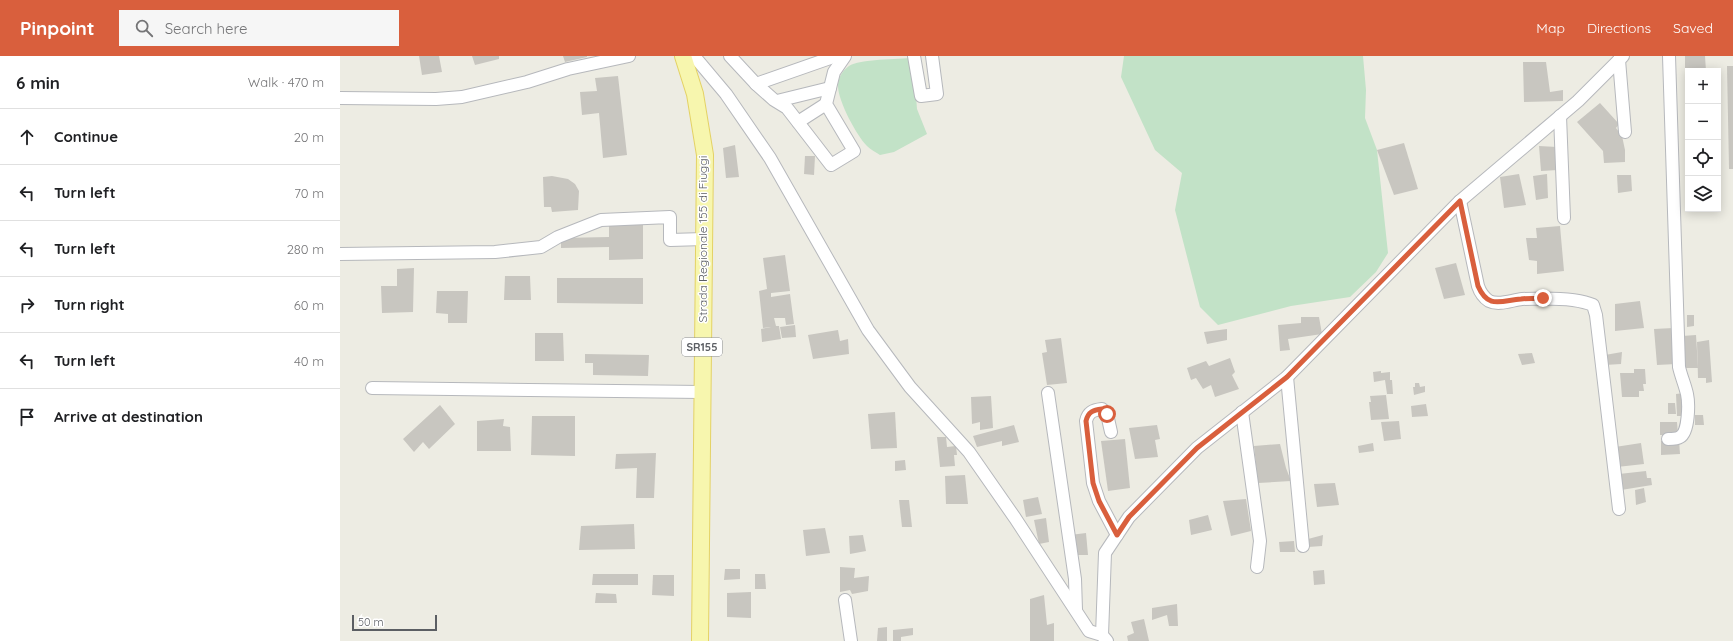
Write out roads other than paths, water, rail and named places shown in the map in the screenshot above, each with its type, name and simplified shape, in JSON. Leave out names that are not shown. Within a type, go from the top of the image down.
[{"type":"main road","name":"Strada Regionale 155 di Fiuggi","points":[[683,56],[695,94],[705,155],[700,641]]},
{"type":"street","points":[[340,98],[436,99],[462,97],[527,82],[568,69],[629,56]]},
{"type":"street","points":[[694,56],[726,94],[770,158],[868,330],[910,387],[968,452],[1089,631],[1104,638],[1105,553],[1129,517],[1197,448],[1287,377],[1460,201],[1578,101],[1621,58]]},
{"type":"street","points":[[730,56],[756,84],[787,108],[831,165],[854,151],[826,104]]},
{"type":"street","points":[[756,84],[836,56]]},
{"type":"street","points":[[798,122],[826,104],[834,72],[845,56]]},
{"type":"street","points":[[914,56],[921,96],[937,94],[932,56]]},
{"type":"street","points":[[1668,438],[1678,438],[1683,434],[1688,406],[1687,394],[1679,367],[1669,56]]},
{"type":"street","points":[[1621,58],[1625,132]]},
{"type":"street","points":[[777,101],[830,88]]},
{"type":"street","points":[[1560,116],[1564,218]]},
{"type":"street","points":[[1460,201],[1478,286],[1482,296],[1496,303],[1521,299],[1543,298],[1585,302],[1593,305],[1596,314],[1606,391],[1618,509]]},
{"type":"street","points":[[340,254],[495,252],[541,247],[558,237],[601,220],[639,218],[670,217],[670,240],[704,239]]},
{"type":"street","points":[[1287,377],[1303,546]]},
{"type":"street","points":[[372,388],[702,392]]},
{"type":"street","points":[[1048,393],[1075,579],[1076,611]]},
{"type":"street","points":[[1111,432],[1107,414],[1102,409],[1094,410],[1087,415],[1086,421],[1093,483],[1099,501],[1117,535]]},
{"type":"street","points":[[1242,412],[1260,541],[1257,567]]},
{"type":"street","points":[[845,600],[851,641]]}]
